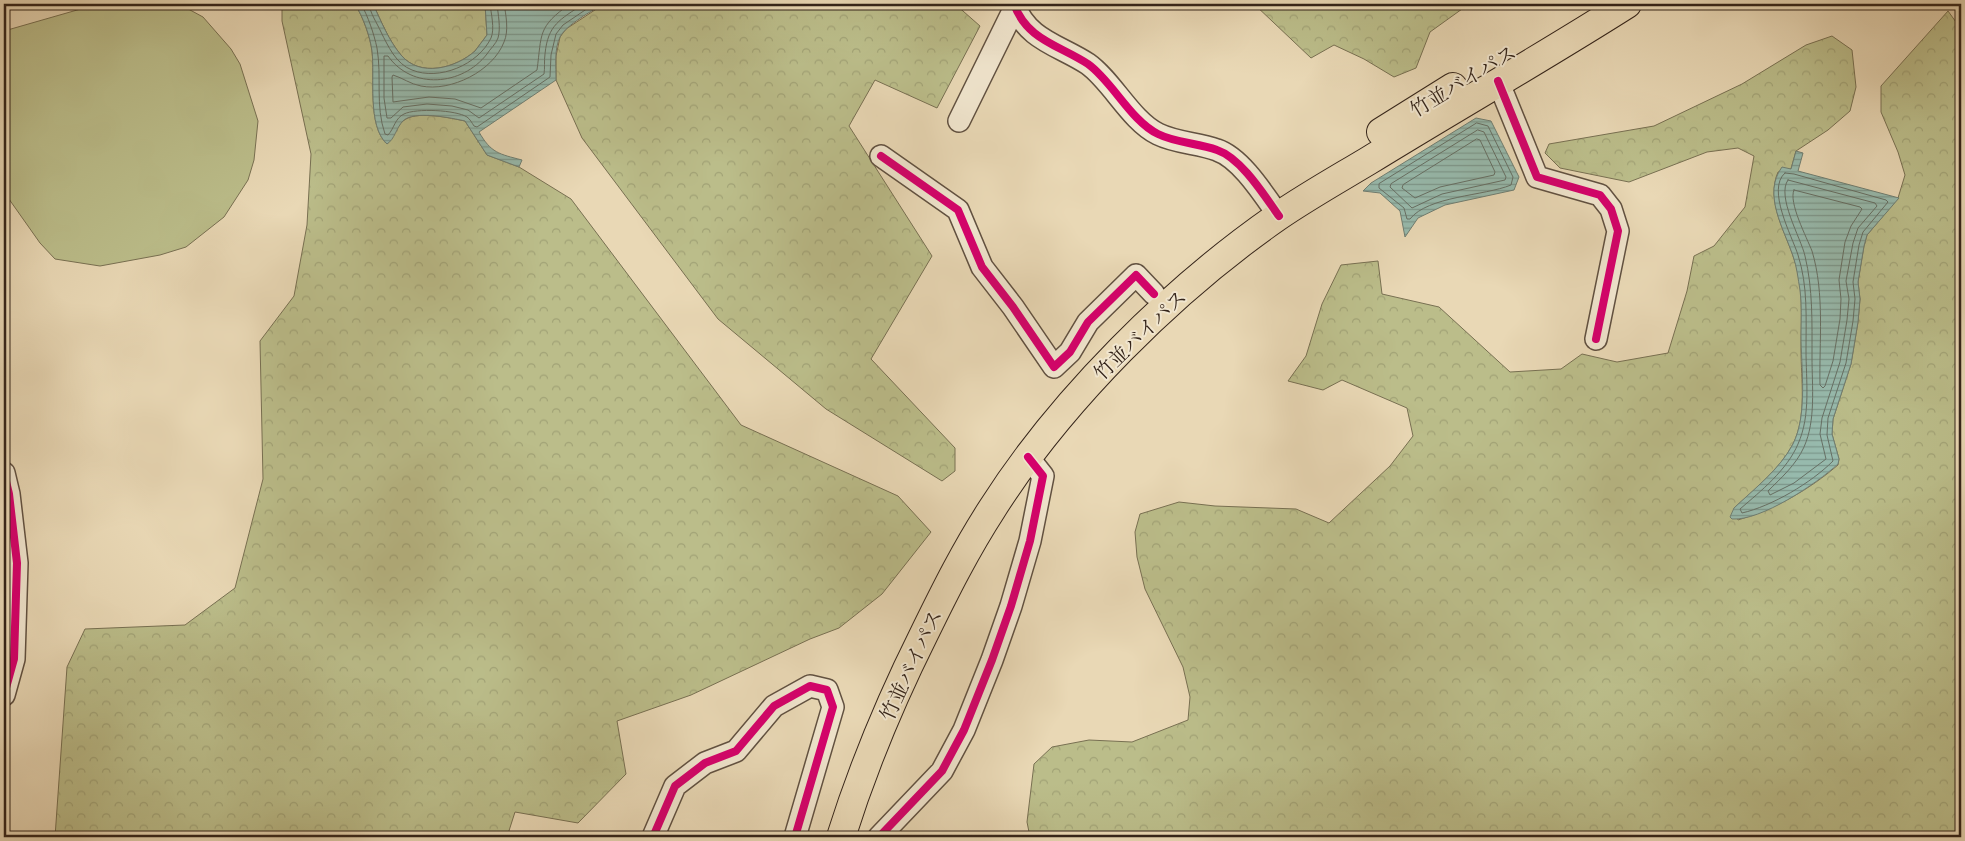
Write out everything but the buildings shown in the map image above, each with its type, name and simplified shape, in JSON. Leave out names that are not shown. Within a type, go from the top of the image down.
[{"type":"highway","name":"竹並バイパス","points":[[841,837],[857,784],[898,685],[959,563],[993,508],[1028,457],[1071,404],[1166,307],[1274,209],[1413,110],[1592,4]]},
{"type":"highway","name":"竹並バイパス","points":[[821,837],[840,782],[886,674],[945,554],[976,501],[1041,414],[1110,336],[1154,294],[1212,246],[1498,81],[1627,4]]},
{"type":"street","points":[[1014,6],[1017,13],[1036,36],[1089,65],[1144,123],[1158,134],[1218,150],[1239,164],[1274,209]]},
{"type":"street","points":[[959,121],[1014,6]]},
{"type":"street","points":[[1498,81],[1537,177],[1600,195],[1611,209],[1618,231],[1596,339]]},
{"type":"street","points":[[881,156],[958,210],[982,267],[1013,307],[1054,367],[1070,352],[1088,322],[1136,275],[1154,294]]},
{"type":"street","points":[[880,837],[942,771],[964,730],[992,660],[1030,541],[1043,476],[1028,457]]},
{"type":"street","points":[[4,473],[9,494],[17,563],[14,658],[4,695]]},
{"type":"street","points":[[653,837],[675,786],[705,763],[736,751],[774,706],[810,686],[827,690],[833,706],[795,837]]},
{"type":"green space","points":[[98,4],[179,4],[203,17],[231,49],[240,64],[258,121],[254,160],[248,180],[224,217],[186,247],[160,255],[100,266],[55,259],[40,243],[4,192],[4,31]]},
{"type":"green space","points":[[282,4],[355,4],[366,27],[371,45],[374,114],[381,136],[387,144],[400,124],[412,117],[435,116],[465,121],[487,155],[519,167],[571,199],[741,425],[898,496],[931,532],[882,594],[839,628],[810,639],[691,695],[617,721],[626,774],[578,823],[515,812],[507,837],[55,837],[67,667],[85,629],[185,625],[235,588],[263,479],[260,341],[294,296],[307,225],[311,154],[282,21]]},
{"type":"green space","points":[[373,4],[485,4],[487,35],[475,51],[458,62],[438,68],[418,66],[409,62],[401,55],[393,44]]},
{"type":"green space","points":[[604,4],[955,4],[980,26],[937,108],[875,80],[849,126],[932,256],[871,359],[955,448],[955,471],[942,481],[826,409],[718,319],[582,138],[556,80],[556,56],[560,37],[566,29]]},
{"type":"green space","points":[[1254,4],[1469,4],[1430,32],[1416,68],[1394,77],[1364,59],[1334,45],[1311,58]]},
{"type":"green space","points":[[1948,11],[1961,29],[1961,837],[1030,837],[1027,822],[1034,764],[1052,747],[1089,740],[1132,742],[1188,720],[1190,697],[1183,667],[1145,589],[1137,557],[1135,532],[1140,514],[1179,502],[1215,506],[1296,509],[1329,523],[1390,466],[1413,436],[1407,408],[1342,380],[1323,390],[1288,381],[1306,356],[1322,304],[1341,265],[1378,261],[1382,294],[1439,307],[1510,372],[1561,369],[1582,354],[1617,362],[1668,353],[1687,291],[1694,256],[1714,246],[1745,207],[1754,156],[1738,148],[1707,152],[1629,182],[1560,168],[1545,153],[1549,144],[1654,126],[1742,84],[1806,45],[1832,36],[1852,50],[1856,87],[1850,111],[1828,130],[1796,151],[1791,169],[1778,172],[1774,193],[1781,225],[1797,267],[1799,279],[1802,398],[1800,422],[1788,453],[1766,478],[1734,508],[1738,520],[1752,516],[1791,498],[1815,483],[1838,465],[1839,459],[1832,434],[1833,419],[1851,364],[1858,322],[1860,299],[1858,282],[1864,246],[1867,235],[1898,198],[1905,175],[1898,152],[1881,112],[1881,86]]},
{"type":"water","points":[[355,4],[373,4],[389,37],[401,55],[409,62],[418,66],[438,68],[448,66],[467,57],[475,51],[487,35],[485,4],[604,4],[563,32],[556,52],[556,80],[479,132],[496,152],[522,160],[519,167],[487,155],[465,121],[451,118],[424,115],[408,118],[403,121],[387,144],[381,136],[374,114],[371,45],[366,27]]},
{"type":"water","points":[[1476,118],[1491,121],[1519,177],[1514,190],[1445,205],[1418,218],[1405,237],[1400,211],[1380,193],[1363,191],[1371,183]]},
{"type":"water","points":[[1796,151],[1803,153],[1798,171],[1899,198],[1867,235],[1864,246],[1858,282],[1860,299],[1858,322],[1851,364],[1833,419],[1832,434],[1839,459],[1838,464],[1788,500],[1758,514],[1732,519],[1730,517],[1734,508],[1766,478],[1788,453],[1798,432],[1801,419],[1803,391],[1800,290],[1794,260],[1780,223],[1774,200],[1776,177],[1782,167],[1791,169]]},
{"type":"cycle path","points":[[1014,4],[1020,16],[1035,34],[1077,57],[1097,71],[1130,111],[1148,128],[1172,139],[1217,150],[1235,161],[1251,178],[1279,216]]},
{"type":"cycle path","points":[[1498,81],[1537,177],[1600,195],[1611,209],[1618,231],[1596,339]]},
{"type":"cycle path","points":[[881,156],[958,210],[982,267],[1013,307],[1054,367],[1070,352],[1088,322],[1136,275],[1154,294]]},
{"type":"cycle path","points":[[879,837],[942,771],[964,730],[992,660],[1011,606],[1030,541],[1043,476],[1028,457]]},
{"type":"cycle path","points":[[4,473],[9,494],[17,563],[14,659],[4,695]]},
{"type":"cycle path","points":[[653,837],[675,786],[705,763],[736,751],[774,706],[810,686],[827,690],[833,707],[795,837]]}]
